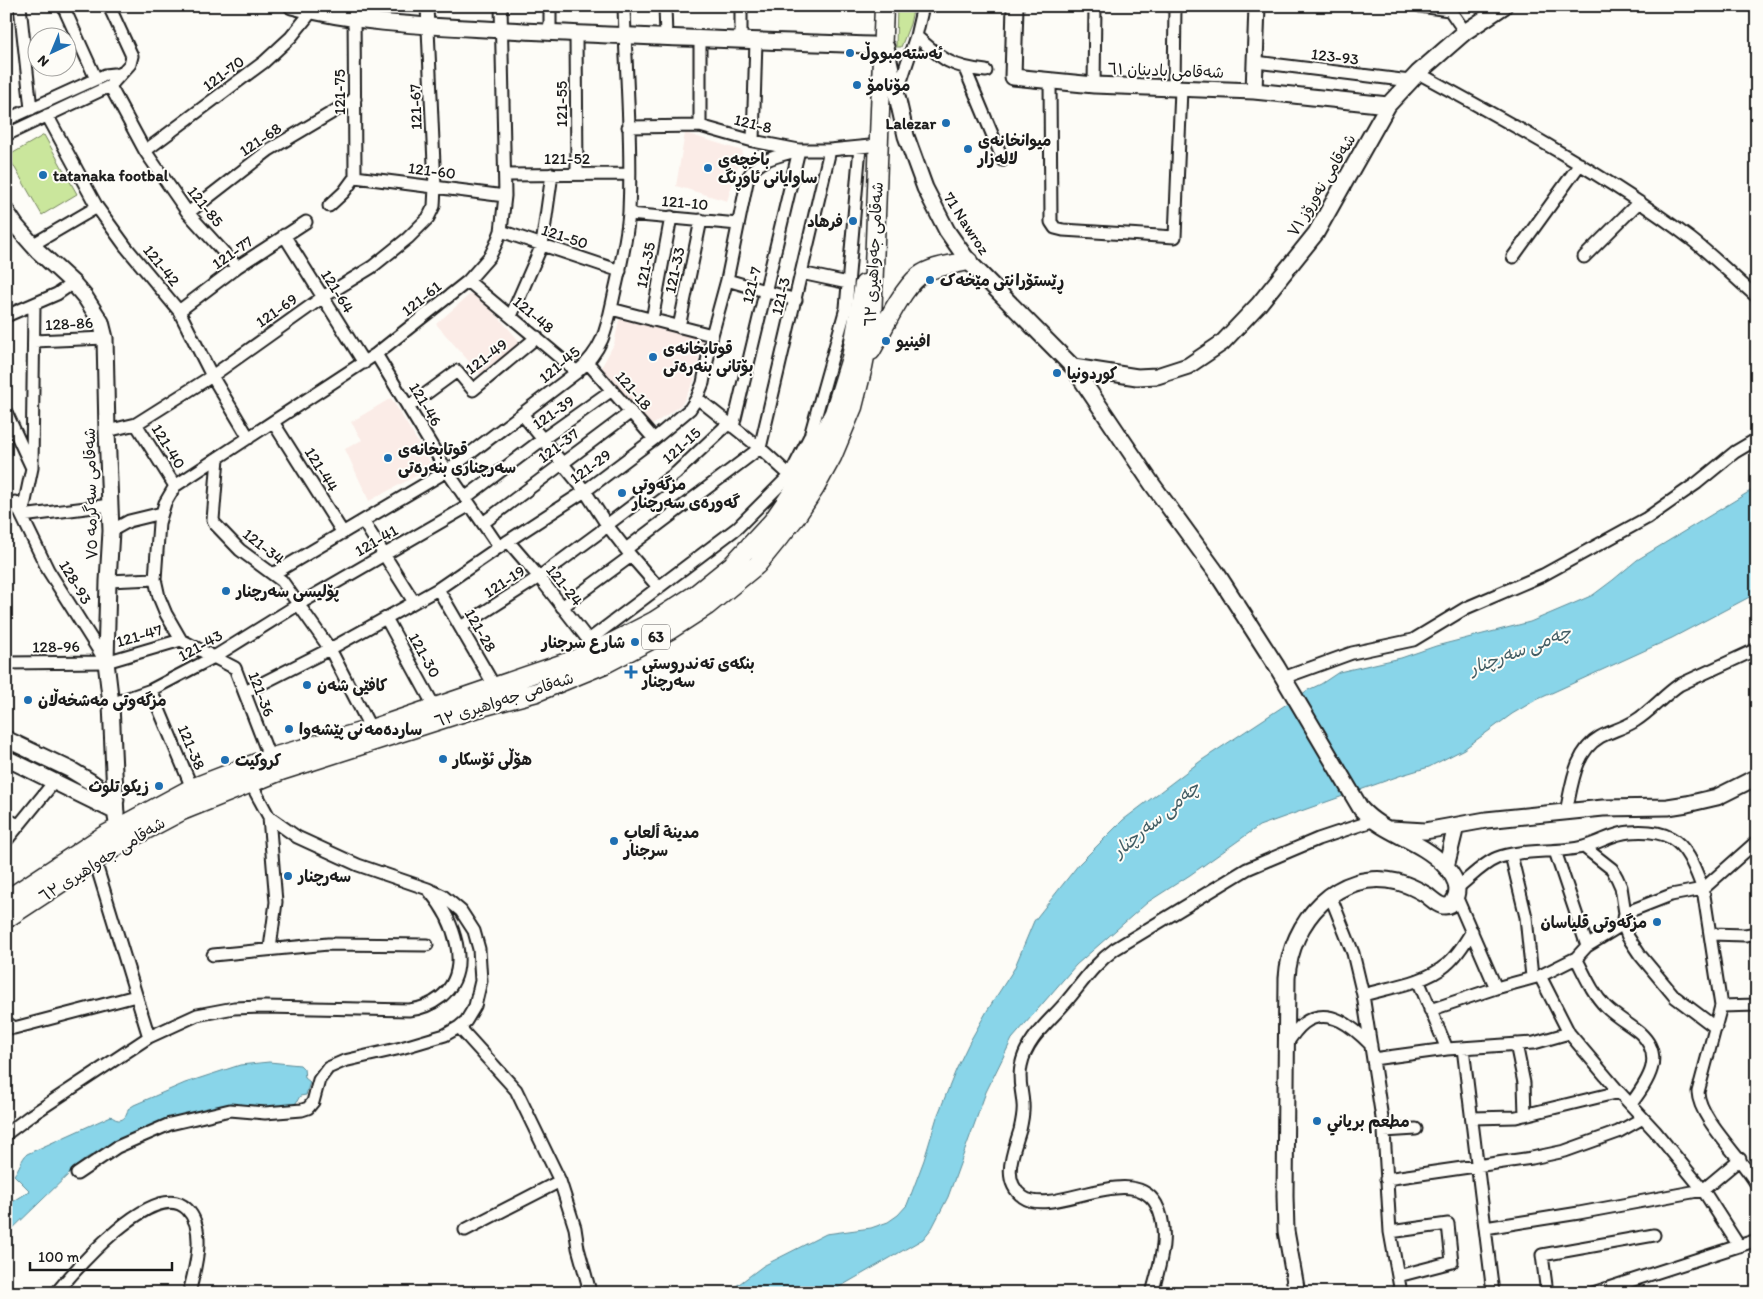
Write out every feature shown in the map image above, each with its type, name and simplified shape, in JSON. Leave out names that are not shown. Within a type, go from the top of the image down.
[{"type":"main road","name":"شەقامی جەواهیری ٦٣","points":[[6,900],[76,853],[119,820],[192,788],[398,733],[537,692],[604,664],[670,630],[707,606],[757,565],[796,517],[832,457],[853,407],[863,367],[872,320],[883,91],[878,39],[872,6]]},
{"type":"main road","name":"شەقامی جەواهیری ٦٣","points":[[878,39],[884,6]]},
{"type":"main road","name":"شەقامی جەواهیری ٦٣","points":[[119,820],[182,811],[250,782],[272,766],[371,729],[541,672],[592,645],[654,621],[696,594],[732,565],[772,522],[794,479],[834,413],[851,358],[864,280],[865,146],[883,91]]},
{"type":"main road","points":[[863,367],[900,299],[919,276],[937,268],[968,261]]},
{"type":"main road","name":"شەقامی جەواهیری ٦٣","points":[[6,919],[95,861],[119,820]]},
{"type":"street","points":[[20,6],[31,109]]},
{"type":"street","points":[[63,6],[96,79]]},
{"type":"street","points":[[6,136],[110,86],[130,64],[132,56],[109,6]]},
{"type":"street","points":[[292,6],[312,11],[355,12],[428,26],[576,34],[749,40],[878,39]]},
{"type":"street","name":"121-67","points":[[427,6],[435,187]]},
{"type":"street","name":"121-61","points":[[175,486],[364,363],[468,281],[490,256],[501,231],[505,196],[501,6]]},
{"type":"street","points":[[550,6],[550,32]]},
{"type":"street","name":"121-45","points":[[273,574],[447,471],[577,372],[588,363],[599,347],[620,271],[629,214],[624,6]]},
{"type":"street","points":[[665,6],[666,37]]},
{"type":"street","points":[[741,6],[749,40],[753,141]]},
{"type":"street","points":[[883,91],[916,36],[923,6]]},
{"type":"street","name":"شەقامی بادینان ٦١","points":[[1014,6],[1013,77],[1094,85],[1254,91],[1388,105]]},
{"type":"street","points":[[1094,85],[1096,6]]},
{"type":"street","points":[[1050,82],[1051,222],[1055,228],[1174,236],[1178,89],[1175,6]]},
{"type":"street","points":[[1254,91],[1257,6]]},
{"type":"street","points":[[1420,6],[1448,8],[1465,32]]},
{"type":"street","name":"شەقامی نەورۆز ٧١","points":[[1074,367],[1137,377],[1157,376],[1188,366],[1222,343],[1259,304],[1316,233],[1388,105],[1414,77],[1465,32],[1504,6]]},
{"type":"street","name":"121-70","points":[[145,151],[264,62],[291,37],[312,11]]},
{"type":"street","name":"121-75","points":[[355,12],[356,177]]},
{"type":"street","name":"121-55","points":[[576,34],[578,174]]},
{"type":"street","points":[[916,36],[932,51],[953,65],[965,69],[986,71]]},
{"type":"street","points":[[700,38],[700,126]]},
{"type":"street","name":"123-93","points":[[1256,62],[1414,77]]},
{"type":"street","points":[[965,69],[1004,160]]},
{"type":"street","points":[[6,120],[96,79],[109,74],[119,75]]},
{"type":"street","points":[[1414,77],[1545,142],[1580,164],[1692,240],[1757,297]]},
{"type":"street","name":"121-85","points":[[110,86],[145,151],[188,213],[237,267]]},
{"type":"street","name":"71 Nawroz","points":[[883,91],[906,136],[925,188],[947,231],[968,261],[1074,367],[1152,484],[1216,572],[1285,680],[1358,806],[1372,821],[1429,852],[1446,867]]},
{"type":"street","name":"121-68","points":[[188,213],[269,150],[355,99]]},
{"type":"street","name":"121-42","points":[[47,115],[97,207],[126,247],[179,311],[212,376],[249,438]]},
{"type":"street","name":"121-8","points":[[628,126],[700,126],[753,141],[799,150],[830,150],[865,146]]},
{"type":"street","points":[[592,645],[659,588],[737,528],[794,479],[810,436],[846,308],[865,146]]},
{"type":"street","name":"121-29","points":[[245,692],[330,649],[438,589],[585,491],[690,409],[698,398],[703,383],[712,335],[727,280],[746,184],[752,170],[757,166],[770,158],[799,150]]},
{"type":"street","name":"121-7","points":[[731,425],[766,292],[799,150]]},
{"type":"street","name":"121-3","points":[[760,448],[830,150]]},
{"type":"street","points":[[1513,257],[1580,164]]},
{"type":"street","name":"121-49","points":[[511,316],[542,245],[552,174]]},
{"type":"street","name":"121-52","points":[[505,175],[629,174]]},
{"type":"street","points":[[329,206],[356,177]]},
{"type":"street","name":"121-60","points":[[356,177],[505,196]]},
{"type":"street","name":"121-69","points":[[106,431],[136,424],[212,376],[323,297],[372,267],[421,226],[433,211],[435,187]]},
{"type":"street","points":[[1584,257],[1638,202]]},
{"type":"street","points":[[32,245],[97,207]]},
{"type":"street","name":"شەقامی سەگرمە ٧٥","points":[[6,211],[32,245],[73,283],[97,314],[105,338],[106,431],[111,531],[106,662],[111,704],[119,820]]},
{"type":"street","name":"121-10","points":[[629,214],[738,224]]},
{"type":"street","name":"121-35","points":[[652,320],[671,217]]},
{"type":"street","name":"121-33","points":[[679,327],[701,220]]},
{"type":"street","name":"121-77","points":[[179,311],[237,267],[306,222]]},
{"type":"street","name":"121-50","points":[[501,231],[620,271]]},
{"type":"street","name":"121-64","points":[[284,235],[364,363]]},
{"type":"street","points":[[801,273],[848,283]]},
{"type":"street","points":[[727,280],[796,300]]},
{"type":"street","name":"121-48","points":[[468,281],[577,372]]},
{"type":"street","points":[[6,316],[57,294],[73,283]]},
{"type":"street","points":[[34,305],[32,468],[16,502],[22,516],[110,505]]},
{"type":"street","points":[[611,309],[712,335]]},
{"type":"street","name":"121-49","points":[[408,407],[457,372],[473,390],[537,337]]},
{"type":"street","name":"128-86","points":[[34,341],[105,338]]},
{"type":"street","name":"121-46","points":[[376,354],[447,471],[468,501]]},
{"type":"street","name":"121-18","points":[[588,363],[654,439]]},
{"type":"street","name":"121-39","points":[[468,501],[542,439],[612,390]]},
{"type":"street","name":"121-15","points":[[698,398],[760,448],[794,479]]},
{"type":"street","points":[[6,412],[32,468]]},
{"type":"street","name":"121-37","points":[[483,523],[631,412]]},
{"type":"street","points":[[522,414],[585,491],[628,553],[659,588]]},
{"type":"street","name":"121-44","points":[[273,422],[343,533]]},
{"type":"street","name":"121-40","points":[[136,424],[175,486]]},
{"type":"street","name":"121-15","points":[[539,577],[676,472],[731,425]]},
{"type":"street","points":[[1285,680],[1352,653],[1413,640],[1466,608],[1543,575],[1647,518],[1691,488],[1735,452],[1757,439]]},
{"type":"street","points":[[562,607],[760,448]]},
{"type":"street","name":"121-34","points":[[218,458],[213,520],[215,524],[240,550],[282,581],[330,649],[371,729]]},
{"type":"street","points":[[175,486],[159,523],[155,579],[166,614],[181,640]]},
{"type":"street","name":"121-24","points":[[468,501],[483,523],[539,577],[592,645]]},
{"type":"street","name":"121-41","points":[[299,604],[385,554],[468,501]]},
{"type":"street","points":[[111,531],[129,521],[162,513]]},
{"type":"street","name":"128-93","points":[[22,516],[48,570],[106,662]]},
{"type":"street","points":[[363,521],[414,602]]},
{"type":"street","name":"121-19","points":[[461,627],[539,577]]},
{"type":"street","points":[[108,581],[155,579]]},
{"type":"street","name":"121-28","points":[[438,589],[495,687]]},
{"type":"street","name":"121-43","points":[[111,704],[151,690],[214,657],[299,604]]},
{"type":"street","name":"121-30","points":[[386,618],[435,708]]},
{"type":"street","name":"121-36","points":[[181,640],[234,668],[245,692],[272,766]]},
{"type":"street","name":"121-47","points":[[106,662],[181,640]]},
{"type":"street","points":[[1566,812],[1578,765],[1583,754],[1591,744],[1600,737],[1636,720],[1680,685],[1757,649]]},
{"type":"street","name":"128-96","points":[[6,663],[106,662]]},
{"type":"street","name":"121-38","points":[[151,690],[192,788]]},
{"type":"street","points":[[10,741],[82,776],[119,820],[54,782],[7,758],[10,741]]},
{"type":"street","points":[[1386,829],[1425,831],[1486,820],[1603,808],[1668,807],[1694,803],[1721,795],[1757,777]]},
{"type":"street","points":[[6,841],[54,782]]},
{"type":"street","points":[[250,782],[269,817],[276,902],[270,948]]},
{"type":"street","points":[[77,1174],[117,1147],[170,1124],[230,1110],[265,1113],[305,1109],[311,1106],[319,1080],[328,1068],[344,1061],[432,1040],[459,1027],[472,1014],[482,981],[479,949],[474,931],[462,911],[443,896],[428,889],[358,864],[298,837],[269,817]]},
{"type":"street","points":[[6,819],[19,825]]},
{"type":"street","points":[[1152,1293],[1161,1261],[1164,1240],[1158,1208],[1149,1195],[1143,1191],[1126,1188],[1097,1191],[1054,1200],[1034,1201],[1022,1196],[1013,1186],[1011,1163],[1024,1106],[1019,1080],[1024,1055],[1035,1036],[1068,1000],[1089,972],[1099,961],[1115,949],[1247,869],[1310,842],[1372,821]]},
{"type":"street","points":[[1456,826],[1446,867],[1454,878],[1457,892],[1496,988]]},
{"type":"street","points":[[1297,1293],[1285,1216],[1287,978],[1290,957],[1300,929],[1330,895],[1350,884],[1380,880],[1398,882],[1409,886],[1444,906],[1452,904],[1457,892],[1494,860],[1511,855],[1584,847],[1616,834],[1629,832],[1650,833],[1669,837],[1677,842],[1691,861],[1703,889],[1722,1006],[1698,1092],[1698,1099],[1708,1119],[1740,1159],[1757,1185]]},
{"type":"street","points":[[1430,1010],[1536,976],[1576,958],[1587,946],[1624,918],[1671,895],[1703,889],[1757,841]]},
{"type":"street","points":[[1584,847],[1612,869],[1617,878],[1621,888],[1628,937],[1640,956],[1675,998],[1716,1028]]},
{"type":"street","points":[[1555,851],[1587,946]]},
{"type":"street","points":[[1511,855],[1526,917],[1536,976],[1569,1033],[1703,1190],[1739,1246]]},
{"type":"street","points":[[95,861],[149,1038]]},
{"type":"street","points":[[6,1134],[30,1116],[149,1038],[197,1015],[234,1008],[265,1007],[409,1010],[432,1003],[447,990],[452,982],[456,974],[458,953],[452,926],[428,889]]},
{"type":"street","points":[[1330,895],[1353,952],[1363,994],[1384,1132],[1390,1232],[1401,1293]]},
{"type":"street","points":[[1363,994],[1418,980],[1438,971],[1448,964],[1472,931]]},
{"type":"street","points":[[1711,934],[1745,935],[1757,933]]},
{"type":"street","points":[[213,955],[270,948],[328,944],[427,945]]},
{"type":"street","points":[[1576,958],[1597,996],[1616,1015],[1641,1034],[1652,1053],[1649,1079],[1631,1104]]},
{"type":"street","points":[[1418,980],[1447,1049]]},
{"type":"street","points":[[6,1022],[14,1028],[136,996]]},
{"type":"street","points":[[1722,1006],[1757,1005]]},
{"type":"street","points":[[1286,1044],[1304,1023],[1314,1019],[1330,1017],[1355,1028],[1371,1045]]},
{"type":"street","points":[[459,1027],[516,1090],[560,1181],[575,1228],[588,1288]]},
{"type":"street","points":[[1373,1059],[1447,1049],[1534,1043],[1569,1033]]},
{"type":"street","points":[[1516,1044],[1524,1083],[1525,1115]]},
{"type":"street","points":[[1464,1048],[1493,1293]]},
{"type":"street","points":[[1472,1118],[1516,1117],[1619,1092]]},
{"type":"street","points":[[1386,1179],[1532,1158],[1565,1151],[1618,1132],[1643,1118]]},
{"type":"street","points":[[1384,1132],[1416,1129]]},
{"type":"street","points":[[1485,1228],[1703,1190],[1740,1159]]},
{"type":"street","points":[[465,1230],[560,1181]]},
{"type":"street","points":[[56,1293],[93,1251],[120,1228],[154,1206],[175,1202],[184,1206],[192,1214],[196,1223],[198,1238],[197,1256],[189,1293]]},
{"type":"street","points":[[1390,1232],[1448,1224],[1452,1262],[1398,1276]]},
{"type":"street","points":[[1547,1293],[1542,1255],[1654,1235]]},
{"type":"street","points":[[1593,1293],[1757,1240]]},
{"type":"shaded area","name":"باخچەی ساوایانی ئاوڕنگ","points":[[685,133],[743,151],[727,201],[676,186]]},
{"type":"shaded area","points":[[475,290],[521,343],[480,374],[436,324]]},
{"type":"shaded area","name":"قوتابخانەی بۆتانی بنەرەتی","points":[[620,315],[704,335],[694,381],[682,404],[651,426],[600,370],[614,344]]},
{"type":"shaded area","name":"قوتابخانەی سەرچناری بنەرەتی","points":[[391,398],[433,467],[369,501],[345,449],[362,440],[351,422]]},
{"type":"green space","points":[[897,6],[914,6],[910,24],[901,47],[896,47]]},
{"type":"green space","name":"tatanaka footbal","points":[[44,135],[77,194],[42,215],[8,156]]},
{"type":"water","name":"چەمی سەرچنار","points":[[1757,487],[1757,593],[1672,638],[1534,701],[1512,714],[1464,749],[1429,767],[1259,826],[1148,902],[1076,965],[1012,1039],[986,1092],[948,1197],[932,1228],[923,1239],[829,1293],[727,1293],[763,1266],[826,1234],[871,1228],[888,1222],[907,1205],[924,1160],[937,1117],[956,1070],[987,1011],[1014,969],[1034,921],[1079,864],[1123,820],[1202,760],[1308,690],[1339,672],[1401,658],[1436,646],[1530,622],[1593,595],[1637,560]]},
{"type":"water","points":[[269,1062],[300,1065],[304,1069],[305,1078],[310,1082],[306,1095],[300,1096],[296,1103],[290,1106],[169,1119],[117,1140],[85,1159],[6,1235],[6,1206],[30,1191],[14,1175],[27,1154],[111,1116],[120,1120],[124,1118],[128,1109],[134,1105],[185,1083],[240,1065]]},
{"type":"place","name":"ئەستەمبووڵ","points":[[850,53]]},
{"type":"place","name":"مۆنامۆ","points":[[857,85]]},
{"type":"place","name":"Lalezar","points":[[946,123]]},
{"type":"place","name":"میوانخانەی لالەزار","points":[[968,149]]},
{"type":"place","name":"باخچەی ساوایانی ئاوڕنگ","points":[[708,168]]},
{"type":"place","name":"tatanaka footbal","points":[[43,175]]},
{"type":"place","name":"فرهاد","points":[[853,221]]},
{"type":"place","name":"ڕێستۆرانتی مێخەک","points":[[930,280]]},
{"type":"place","name":"افينيو","points":[[886,341]]},
{"type":"place","name":"قوتابخانەی بۆتانی بنەرەتی","points":[[653,357]]},
{"type":"place","name":"كوردونيا","points":[[1057,373]]},
{"type":"place","name":"قوتابخانەی سەرچناری بنەرەتی","points":[[388,458]]},
{"type":"place","name":"مزگەوتی گەورەی سەرچنار","points":[[622,493]]},
{"type":"place","name":"پۆلیسی سەرچنار","points":[[226,591]]},
{"type":"place","name":"شارع سرجنار","points":[[635,642]]},
{"type":"place","name":"بنکەی تەندروستی سەرچنار","points":[[631,672]]},
{"type":"place","name":"کافێی شەن","points":[[307,685]]},
{"type":"place","name":"مزگەوتی مەشخەڵان","points":[[28,700]]},
{"type":"place","name":"ساردەمەنی پێشەوا","points":[[289,729]]},
{"type":"place","name":"هۆڵی ئۆسکار","points":[[443,759]]},
{"type":"place","name":"كروكيت","points":[[225,760]]},
{"type":"place","name":"زيكو تلوث","points":[[159,786]]},
{"type":"place","name":"مدينة ألعاب سرجنار","points":[[614,841]]},
{"type":"place","name":"سەرچنار","points":[[288,876]]},
{"type":"place","name":"مزگەوتی قلیاسان","points":[[1657,922]]},
{"type":"place","name":"مطعم برياني","points":[[1317,1121]]}]
